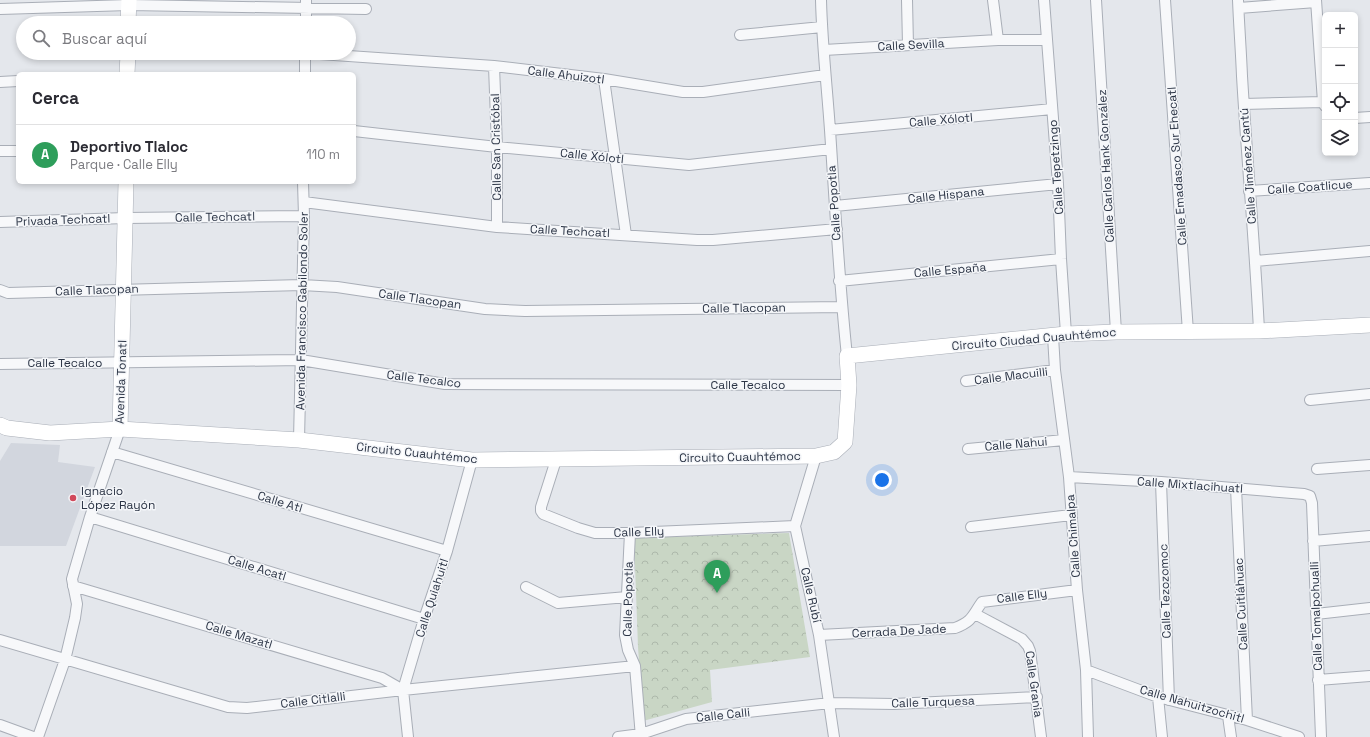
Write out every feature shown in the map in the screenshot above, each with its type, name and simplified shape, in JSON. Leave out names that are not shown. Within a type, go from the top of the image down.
[{"type":"street","name":"Calle Popotla","points":[[821,0],[837,229],[839,281],[846,356]]},
{"type":"street","points":[[907,0],[908,45]]},
{"type":"street","points":[[993,0],[998,40]]},
{"type":"street","name":"Calle Tepetzingo","points":[[1044,0],[1058,184],[1061,260],[1060,335]]},
{"type":"street","name":"Calle Carlos Hank González","points":[[1096,0],[1116,332]]},
{"type":"street","name":"Calle Emadasco Sur Ehecatl","points":[[1165,0],[1188,332]]},
{"type":"street","points":[[1238,4],[1316,1],[1322,84]]},
{"type":"street","points":[[128,16],[129,3]]},
{"type":"street","points":[[0,9],[129,3],[306,4],[366,9]]},
{"type":"street","points":[[306,4],[306,16]]},
{"type":"street","name":"Calle Jiménez Cantú","points":[[1238,4],[1249,191],[1256,260],[1259,331]]},
{"type":"street","points":[[740,35],[822,27]]},
{"type":"street","name":"Calle Sevilla","points":[[824,50],[998,40],[1047,40]]},
{"type":"street","name":"Calle Ahuizotl","points":[[356,56],[494,66],[604,79],[683,92],[703,92],[825,74]]},
{"type":"street","points":[[127,72],[128,60]]},
{"type":"street","points":[[305,72],[306,60]]},
{"type":"street","name":"Calle San Cristóbal","points":[[494,66],[497,147],[497,227]]},
{"type":"street","points":[[604,79],[626,234]]},
{"type":"street","points":[[0,82],[16,81]]},
{"type":"street","points":[[1244,104],[1322,104]]},
{"type":"street","name":"Calle Xólotl","points":[[830,130],[1052,109]]},
{"type":"street","points":[[1358,118],[1370,117]]},
{"type":"street","name":"Calle Xólotl","points":[[356,131],[497,147],[689,165],[831,149]]},
{"type":"street","points":[[0,151],[16,151]]},
{"type":"street","name":"Calle Coatlicue","points":[[1249,191],[1370,183]]},
{"type":"street","name":"Avenida Tonatl","points":[[38,737],[65,660],[75,618],[77,604],[72,579],[90,517],[120,429],[126,184]]},
{"type":"street","name":"Avenida Francisco Gabilondo Soler","points":[[299,440],[304,184]]},
{"type":"street","name":"Calle Hispana","points":[[835,206],[1058,184]]},
{"type":"street","name":"Calle Techcatl","points":[[304,202],[497,227],[713,240],[837,229]]},
{"type":"street","name":"Calle Techcatl","points":[[126,218],[304,216]]},
{"type":"street","name":"Privada Techcatl","points":[[0,222],[126,218]]},
{"type":"street","points":[[1256,260],[1370,251]]},
{"type":"street","name":"Calle España","points":[[839,281],[1061,260]]},
{"type":"street","name":"Calle Tlacopan","points":[[0,290],[8,293],[302,285],[337,287],[485,309],[524,311],[841,307]]},
{"type":"street","name":"Circuito Ciudad Cuauhtémoc","points":[[846,356],[1060,335],[1116,332],[1259,331],[1370,325]]},
{"type":"street","name":"Calle Chimalpa","points":[[1060,335],[1055,370],[1069,477],[1077,590],[1086,670],[1088,737]]},
{"type":"street","points":[[846,356],[849,384]]},
{"type":"street","name":"Calle Tecalco","points":[[0,364],[301,360],[445,384],[849,384]]},
{"type":"street","name":"Calle Macuilli","points":[[966,381],[1055,370]]},
{"type":"street","name":"Circuito Cuauhtémoc","points":[[0,425],[8,428],[50,433],[120,429],[299,440],[472,460],[816,456],[834,452],[845,442],[849,384]]},
{"type":"street","points":[[1310,400],[1370,394]]},
{"type":"street","name":"Calle Nahui","points":[[968,449],[1064,440]]},
{"type":"street","name":"Calle Atl","points":[[112,452],[447,551]]},
{"type":"street","name":"Calle Rubí","points":[[816,456],[795,526],[820,635],[834,737]]},
{"type":"street","name":"Calle Quiahuitl","points":[[408,737],[403,690],[424,619],[447,551],[472,460]]},
{"type":"street","name":"Calle Elly","points":[[556,460],[541,511],[543,514],[595,533],[630,533],[795,526]]},
{"type":"street","points":[[1317,468],[1370,464]]},
{"type":"street","name":"Calle Mixtlacihuatl","points":[[1069,477],[1161,482],[1304,494],[1310,496]]},
{"type":"street","name":"Calle Tezozomoc","points":[[1161,482],[1169,700]]},
{"type":"street","name":"Calle Cuitláhuac","points":[[1236,488],[1247,720]]},
{"type":"street","name":"Calle Tomalpohualli","points":[[1310,496],[1312,503],[1321,737]]},
{"type":"street","points":[[971,527],[1071,515]]},
{"type":"street","name":"Calle Acatl","points":[[90,517],[424,619]]},
{"type":"street","name":"Calle Popotla","points":[[630,533],[625,635],[628,650],[635,666],[641,736]]},
{"type":"street","points":[[1313,541],[1370,536]]},
{"type":"street","name":"Calle Mazatl","points":[[73,586],[382,678],[403,690]]},
{"type":"street","points":[[526,587],[558,602],[627,597]]},
{"type":"street","name":"Calle Elly","points":[[975,614],[982,602],[1077,590]]},
{"type":"street","points":[[1316,614],[1370,608]]},
{"type":"street","name":"Cerrada De Jade","points":[[820,635],[955,628],[964,624],[975,614]]},
{"type":"street","name":"Calle Grania","points":[[975,614],[1022,639],[1028,646],[1037,697],[1041,737]]},
{"type":"street","name":"Calle Citlalli","points":[[0,640],[228,707],[246,708],[635,666]]},
{"type":"street","name":"Calle Nahuitzochitl","points":[[1086,670],[1158,697],[1247,720],[1294,736]]},
{"type":"street","points":[[1318,680],[1370,676]]},
{"type":"street","name":"Calle Turquesa","points":[[830,703],[894,704],[1037,697]]},
{"type":"street","points":[[1158,697],[1162,737]]},
{"type":"street","name":"Calle Calli","points":[[618,737],[641,736],[686,719],[830,703]]},
{"type":"street","points":[[1228,716],[1230,737]]},
{"type":"street","points":[[0,725],[33,737]]},
{"type":"shaded area","points":[[11,443],[60,445],[58,462],[95,467],[66,546],[0,546],[0,461]]},
{"type":"green space","points":[[789,533],[810,657],[710,670],[712,702],[643,721],[638,647],[634,538]]},
{"type":"place","name":"Ignacio López Rayón","points":[[73,498]]},
{"type":"place","name":"Deportivo Tlaloc","points":[[717,593]]}]
